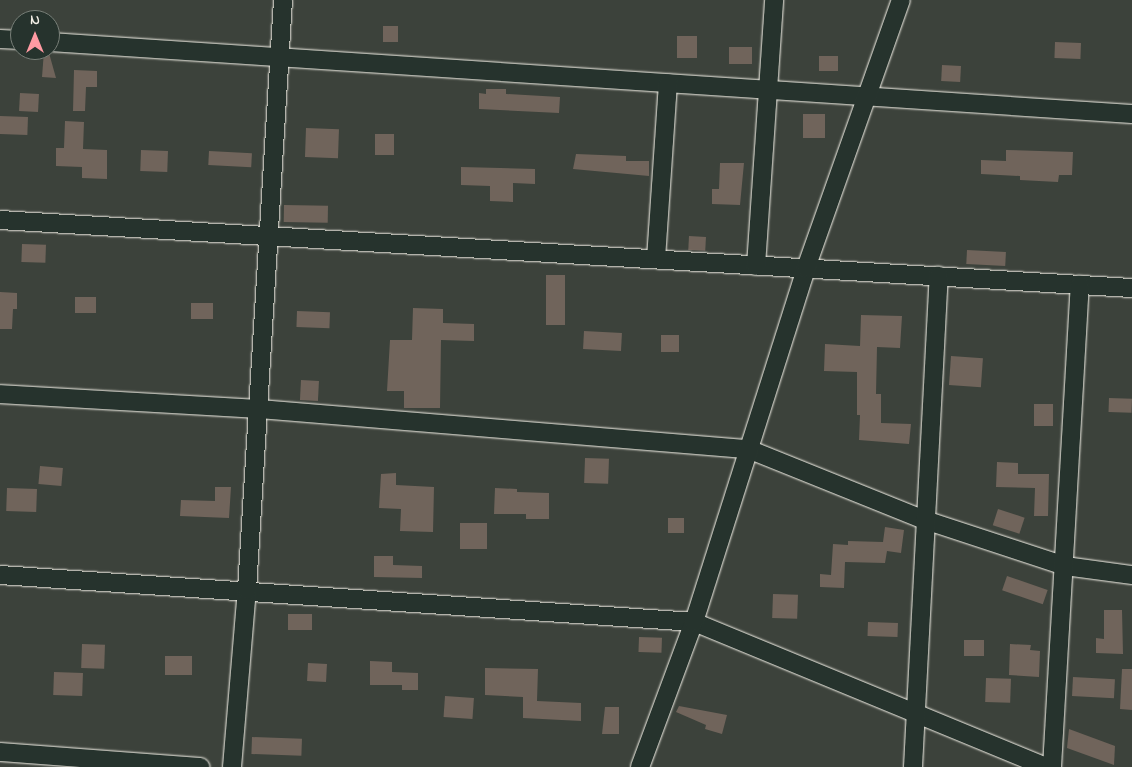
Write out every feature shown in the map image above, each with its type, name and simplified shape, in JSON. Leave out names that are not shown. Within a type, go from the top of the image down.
[{"type":"street","points":[[232,767],[247,590],[283,0]]},
{"type":"street","points":[[756,266],[774,0]]},
{"type":"street","points":[[640,767],[694,622],[806,268],[901,0]]},
{"type":"street","points":[[60,43],[1132,114]]},
{"type":"street","points":[[656,259],[668,83]]},
{"type":"street","points":[[0,220],[1132,288]]},
{"type":"street","points":[[913,767],[938,276]]},
{"type":"street","points":[[1052,767],[1080,285]]},
{"type":"street","points":[[0,394],[258,409],[748,449],[925,520],[1065,566],[1132,575]]},
{"type":"street","points":[[0,575],[247,590],[694,622],[1046,767]]},
{"type":"street","points":[[0,752],[200,767]]},
{"type":"building","points":[[383,26],[398,26],[398,42],[383,42]]},
{"type":"building","points":[[677,36],[697,36],[697,58],[677,58]]},
{"type":"building","points":[[1055,42],[1081,43],[1080,59],[1054,58]]},
{"type":"building","points":[[729,47],[752,47],[752,64],[729,64]]},
{"type":"building","points":[[819,56],[838,56],[838,71],[819,71]]},
{"type":"building","points":[[43,60],[51,60],[56,78],[42,77]]},
{"type":"building","points":[[942,65],[961,66],[960,82],[941,81]]},
{"type":"building","points":[[74,70],[97,71],[97,87],[86,87],[85,111],[73,111]]},
{"type":"building","points":[[486,89],[506,89],[506,94],[560,97],[559,113],[479,109],[479,93],[486,94]]},
{"type":"building","points":[[20,93],[39,94],[38,112],[19,111]]},
{"type":"building","points":[[803,114],[825,114],[825,138],[803,138]]},
{"type":"building","points":[[0,116],[28,117],[27,135],[0,134]]},
{"type":"building","points":[[65,121],[84,122],[83,149],[107,150],[107,179],[82,178],[82,167],[56,166],[56,148],[64,148]]},
{"type":"building","points":[[306,128],[339,129],[338,158],[305,157]]},
{"type":"building","points":[[375,134],[394,134],[394,155],[375,155]]},
{"type":"building","points":[[141,150],[168,151],[167,172],[140,171]]},
{"type":"building","points":[[1006,150],[1073,152],[1072,175],[1059,175],[1058,182],[1020,180],[1020,176],[981,174],[981,160],[1006,161]]},
{"type":"building","points":[[209,151],[252,153],[251,167],[208,165]]},
{"type":"building","points":[[576,154],[626,156],[626,161],[649,161],[649,176],[573,169]]},
{"type":"building","points":[[720,163],[744,163],[740,205],[712,204],[712,189],[719,189]]},
{"type":"building","points":[[461,167],[535,169],[535,184],[513,183],[513,202],[490,201],[490,186],[461,185]]},
{"type":"building","points":[[284,205],[328,206],[328,223],[284,222]]},
{"type":"building","points":[[689,236],[706,237],[705,251],[688,250]]},
{"type":"building","points":[[22,244],[46,245],[45,263],[21,262]]},
{"type":"building","points":[[967,250],[1006,252],[1005,266],[966,264]]},
{"type":"building","points":[[546,275],[565,275],[565,325],[546,325]]},
{"type":"building","points":[[0,292],[17,293],[17,309],[13,309],[12,329],[0,329]]},
{"type":"building","points":[[75,297],[96,297],[96,313],[75,313]]},
{"type":"building","points":[[191,303],[213,303],[213,319],[191,319]]},
{"type":"building","points":[[413,308],[443,309],[443,323],[474,324],[474,341],[441,340],[440,408],[404,408],[404,391],[387,391],[390,340],[412,340]]},
{"type":"building","points":[[297,311],[330,312],[329,328],[296,327]]},
{"type":"building","points":[[861,315],[902,316],[900,348],[877,347],[876,394],[881,394],[881,423],[911,424],[909,444],[859,440],[860,415],[857,415],[857,372],[824,371],[825,344],[860,346]]},
{"type":"building","points":[[584,331],[622,333],[621,351],[583,349]]},
{"type":"building","points":[[661,335],[679,335],[679,352],[661,352]]},
{"type":"building","points":[[951,356],[983,358],[981,387],[949,385]]},
{"type":"building","points":[[301,380],[319,381],[318,401],[300,400]]},
{"type":"building","points":[[1109,398],[1132,399],[1131,413],[1109,412]]},
{"type":"building","points":[[1034,404],[1053,404],[1053,426],[1034,426]]},
{"type":"building","points":[[585,458],[609,459],[608,484],[584,483]]},
{"type":"building","points":[[997,462],[1018,463],[1018,474],[1049,474],[1048,516],[1034,516],[1035,488],[996,487]]},
{"type":"building","points":[[40,466],[63,468],[61,486],[38,484]]},
{"type":"building","points":[[396,473],[396,485],[434,487],[433,532],[400,531],[401,509],[379,508],[381,474]]},
{"type":"building","points":[[215,487],[231,487],[229,518],[180,516],[181,500],[215,501]]},
{"type":"building","points":[[7,488],[37,489],[36,512],[6,511]]},
{"type":"building","points":[[495,488],[517,489],[517,492],[549,493],[549,519],[526,519],[526,514],[494,514]]},
{"type":"building","points":[[998,509],[1025,518],[1019,534],[993,525]]},
{"type":"building","points":[[668,518],[684,518],[684,533],[668,533]]},
{"type":"building","points":[[460,523],[487,523],[487,549],[460,549]]},
{"type":"building","points":[[885,527],[904,530],[901,553],[887,551],[885,563],[845,562],[844,588],[820,587],[820,574],[831,575],[833,544],[848,545],[848,541],[883,542]]},
{"type":"building","points":[[374,556],[393,556],[393,565],[422,566],[422,578],[374,577]]},
{"type":"building","points":[[1007,576],[1048,590],[1043,604],[1002,590]]},
{"type":"building","points":[[773,594],[798,595],[797,619],[772,618]]},
{"type":"building","points":[[1104,610],[1122,610],[1123,654],[1096,653],[1096,638],[1104,639]]},
{"type":"building","points":[[288,614],[312,614],[312,630],[288,630]]},
{"type":"building","points":[[868,622],[898,623],[897,637],[868,636]]},
{"type":"building","points":[[639,637],[662,638],[661,653],[638,652]]},
{"type":"building","points":[[964,640],[984,640],[984,656],[964,656]]},
{"type":"building","points":[[82,644],[105,645],[104,669],[81,668]]},
{"type":"building","points":[[1010,644],[1031,645],[1030,650],[1040,651],[1039,677],[1009,675]]},
{"type":"building","points":[[165,656],[192,656],[192,675],[165,675]]},
{"type":"building","points":[[370,661],[392,662],[392,672],[418,673],[418,690],[402,690],[402,685],[370,685]]},
{"type":"building","points":[[308,663],[327,664],[326,682],[307,681]]},
{"type":"building","points":[[485,668],[538,669],[537,701],[581,703],[581,721],[523,718],[523,697],[485,695]]},
{"type":"building","points":[[1122,669],[1132,669],[1132,710],[1120,709]]},
{"type":"building","points":[[54,672],[83,673],[82,696],[53,695]]},
{"type":"building","points":[[1073,677],[1115,679],[1114,698],[1072,696]]},
{"type":"building","points":[[986,678],[1011,679],[1010,703],[985,702]]},
{"type":"building","points":[[445,696],[474,698],[472,719],[444,717]]},
{"type":"building","points":[[679,706],[727,715],[722,734],[705,729],[706,725],[676,712]]},
{"type":"building","points":[[605,707],[619,707],[619,734],[602,734]]},
{"type":"building","points":[[1069,729],[1115,746],[1114,765],[1067,748]]},
{"type":"building","points":[[252,737],[302,739],[301,756],[251,754]]}]
